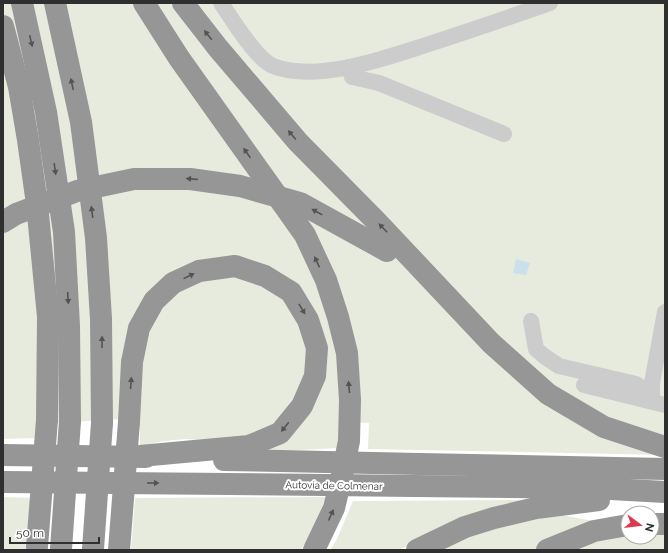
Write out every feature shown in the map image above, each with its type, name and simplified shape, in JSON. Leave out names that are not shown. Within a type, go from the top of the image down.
[{"type":"highway","points":[[22,3],[46,112],[64,232],[69,326],[70,421],[61,550]]},
{"type":"highway","points":[[55,3],[81,122],[96,238],[101,319],[102,423],[93,550]]},
{"type":"highway","points":[[144,3],[179,58],[305,235],[326,280],[338,317],[347,361],[350,400],[349,441],[334,508],[314,550]]},
{"type":"highway","points":[[183,3],[218,48],[298,142],[377,222],[491,342],[548,394],[604,427],[665,447]]},
{"type":"highway","points":[[3,26],[19,87],[28,140],[38,212],[48,317],[47,420],[37,549]]},
{"type":"highway","points":[[3,222],[16,214],[77,191],[134,179],[190,179],[240,186],[300,203],[388,251],[468,317]]},
{"type":"highway","points":[[119,550],[132,362],[139,328],[154,301],[173,283],[199,271],[235,266],[265,276],[291,292],[308,320],[317,348],[315,376],[302,406],[280,433],[249,446],[140,456]]},
{"type":"highway","points":[[3,455],[140,456],[280,461],[665,469]]},
{"type":"highway","name":"Autovía de Colmenar","points":[[3,483],[289,484],[593,488],[656,492]]},
{"type":"highway","points":[[417,550],[465,527],[536,508],[656,492]]},
{"type":"highway","points":[[547,550],[594,531],[620,526]]},
{"type":"street","points":[[221,3],[256,53],[271,66],[295,71],[324,71],[370,62],[550,3]]},
{"type":"street","points":[[349,67],[352,77],[379,83],[504,134]]},
{"type":"street","points":[[654,402],[652,383],[665,312]]},
{"type":"street","points":[[531,321],[536,349],[554,363],[559,366],[636,384],[643,389],[654,402]]},
{"type":"street","points":[[584,385],[654,402]]},
{"type":"shaded area","points":[[3,3],[665,3],[665,455],[368,449],[369,423],[341,422],[339,448],[259,452],[274,424],[258,432],[229,441],[185,439],[164,441],[140,446],[140,418],[37,424],[36,438],[3,439]]},
{"type":"shaded area","points":[[3,497],[36,498],[30,550],[3,550]]},
{"type":"shaded area","points":[[326,497],[311,534],[301,550],[131,550],[135,498]]},
{"type":"shaded area","points":[[521,500],[453,524],[399,550],[330,550],[337,539],[353,501]]},
{"type":"shaded area","points":[[562,515],[598,522],[567,533],[534,550],[439,550],[483,531],[499,526],[530,519]]},
{"type":"shaded area","points":[[660,534],[665,534],[665,550],[571,550],[598,541],[620,537],[620,545],[660,545]]},
{"type":"water","points":[[516,259],[530,263],[526,275],[513,273]]}]
